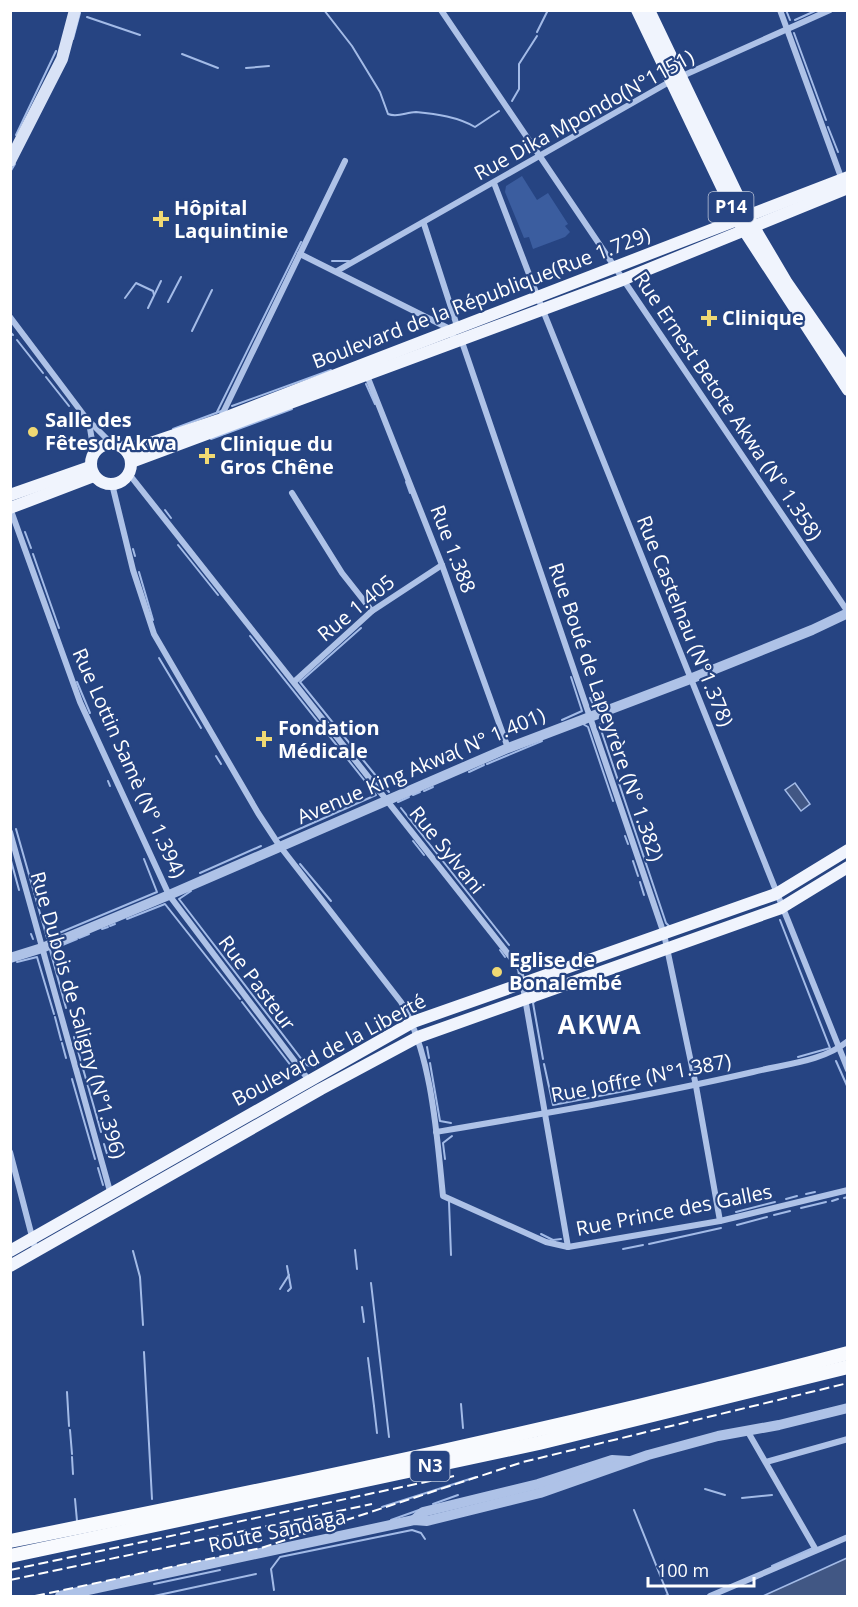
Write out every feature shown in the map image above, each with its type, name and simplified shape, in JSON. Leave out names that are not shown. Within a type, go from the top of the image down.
[{"type":"highway","name":"N3","points":[[10,1541],[250,1494],[516,1436],[668,1400],[848,1353]]},
{"type":"highway","name":"N3","points":[[10,1556],[539,1443],[848,1366]]},
{"type":"main road","points":[[10,161],[62,59],[75,10]]},
{"type":"main road","name":"P14","points":[[637,10],[676,79],[746,224],[848,390]]},
{"type":"main road","name":"P14","points":[[649,10],[676,79]]},
{"type":"main road","name":"Boulevard de la République(Rue 1.729)","points":[[129,462],[364,368],[454,328],[622,280],[746,224],[846,183]]},
{"type":"main road","name":"P14","points":[[746,224],[848,371]]},
{"type":"main road","name":"Boulevard de la République(Rue 1.729)","points":[[364,368],[458,341],[614,268],[746,224]]},
{"type":"main road","points":[[112,444],[129,462],[122,482],[112,484],[102,482],[92,471],[94,453],[101,446],[112,444]]},
{"type":"main road","points":[[10,495],[92,471]]},
{"type":"main road","points":[[10,508],[92,471]]},
{"type":"main road","name":"Boulevard de la Liberté","points":[[10,1266],[114,1207],[413,1022],[776,894],[848,850]]},
{"type":"main road","name":"Boulevard de la Liberté","points":[[10,1251],[110,1192],[312,1086],[418,1037],[781,908],[848,867]]},
{"type":"street","name":"Rue Ernest Betote Akwa (N° 1.358)","points":[[441,10],[848,612]]},
{"type":"street","points":[[780,10],[846,183]]},
{"type":"street","name":"Rue Dika Mpondo(N°1151)","points":[[337,272],[676,79],[830,10]]},
{"type":"street","points":[[221,424],[345,161]]},
{"type":"street","name":"Rue Castelnau (N°1.378)","points":[[494,183],[781,908],[848,1070]]},
{"type":"street","points":[[424,224],[454,328]]},
{"type":"street","points":[[300,254],[454,328]]},
{"type":"street","points":[[10,317],[89,422],[112,444]]},
{"type":"street","name":"Rue Boué de Lapeyrère (N° 1.382)","points":[[454,328],[591,715],[664,934],[696,1086],[720,1221]]},
{"type":"street","name":"Rue 1.388","points":[[364,368],[442,565],[508,748]]},
{"type":"street","points":[[89,422],[94,453]]},
{"type":"street","name":"Rue Sylvani","points":[[129,462],[386,800],[515,962],[524,981],[568,1247]]},
{"type":"street","points":[[112,484],[133,570],[154,634],[251,802],[279,845],[364,953],[413,1022],[418,1037],[436,1132]]},
{"type":"street","points":[[292,493],[344,576],[372,611]]},
{"type":"street","name":"Rue Lottin Samè (N° 1.394)","points":[[10,508],[80,702],[170,895]]},
{"type":"street","name":"Rue 1.405","points":[[295,681],[372,611],[442,565]]},
{"type":"street","name":"Avenue King Akwa( N° 1.401)","points":[[10,958],[42,948],[170,895],[279,845],[508,748],[690,679],[812,630],[848,612]]},
{"type":"street","name":"Rue Dubois de Saligny (N°1.396)","points":[[10,832],[114,1207]]},
{"type":"street","name":"Rue Pasteur","points":[[170,895],[312,1086]]},
{"type":"street","name":"Rue Joffre (N°1.387)","points":[[436,1132],[696,1086],[812,1059],[838,1049],[848,1041]]},
{"type":"street","name":"Rue Prince des Galles","points":[[436,1132],[443,1196],[546,1242],[568,1247],[720,1221],[848,1190]]},
{"type":"street","points":[[11,1154],[36,1252]]},
{"type":"street","points":[[414,1520],[423,1512],[579,1475],[613,1463],[634,1462],[648,1455],[718,1436],[748,1432],[848,1408]]},
{"type":"street","points":[[748,1432],[816,1550]]},
{"type":"street","points":[[766,1462],[848,1439]]},
{"type":"street","name":"Route Sandaga","points":[[60,1596],[414,1520],[427,1521],[501,1504],[579,1475]]},
{"type":"street","points":[[710,1596],[848,1537]]},
{"type":"shaded area","points":[[522,176],[537,200],[548,193],[568,224],[565,226],[570,232],[565,237],[533,249],[529,237],[524,238],[505,192],[506,186]]},
{"type":"shaded area","points":[[795,783],[810,804],[801,811],[785,790]]},
{"type":"shaded area","points":[[847,1558],[847,1596],[763,1596]]},
{"type":"waterway","points":[[324,10],[352,46],[380,92],[388,114],[416,112],[432,114],[454,118],[475,127],[499,111]]},
{"type":"waterway","points":[[537,32],[548,10]]},
{"type":"waterway","points":[[786,10],[790,20]]},
{"type":"waterway","points":[[795,20],[815,11]]},
{"type":"waterway","points":[[73,39],[80,13]]},
{"type":"waterway","points":[[87,17],[140,35]]},
{"type":"waterway","points":[[794,33],[826,120]]},
{"type":"waterway","points":[[512,101],[519,89],[519,64],[537,36]]},
{"type":"waterway","points":[[16,135],[56,51]]},
{"type":"waterway","points":[[182,54],[218,68]]},
{"type":"waterway","points":[[246,68],[269,66]]},
{"type":"waterway","points":[[828,127],[838,152]]},
{"type":"waterway","points":[[10,172],[15,164]]},
{"type":"waterway","points":[[217,412],[301,242]]},
{"type":"waterway","points":[[332,261],[349,261]]},
{"type":"waterway","points":[[168,302],[181,277]]},
{"type":"waterway","points":[[148,308],[161,281]]},
{"type":"waterway","points":[[125,298],[136,283],[153,291],[154,295]]},
{"type":"waterway","points":[[192,331],[212,290]]},
{"type":"waterway","points":[[10,332],[13,335]]},
{"type":"waterway","points":[[17,340],[43,373]]},
{"type":"waterway","points":[[232,406],[331,370]]},
{"type":"waterway","points":[[46,377],[69,406]]},
{"type":"waterway","points":[[366,384],[375,404]]},
{"type":"waterway","points":[[211,439],[292,409]]},
{"type":"waterway","points":[[173,429],[224,410]]},
{"type":"waterway","points":[[130,442],[139,441]]},
{"type":"waterway","points":[[406,482],[410,493]]},
{"type":"waterway","points":[[165,510],[171,518]]},
{"type":"waterway","points":[[25,532],[31,548]]},
{"type":"waterway","points":[[178,545],[218,595]]},
{"type":"waterway","points":[[133,549],[135,556]]},
{"type":"waterway","points":[[33,554],[59,628]]},
{"type":"waterway","points":[[139,572],[153,620]]},
{"type":"waterway","points":[[361,628],[300,682],[389,792]]},
{"type":"waterway","points":[[250,636],[376,795],[279,838]]},
{"type":"waterway","points":[[159,658],[201,728]]},
{"type":"waterway","points":[[562,720],[582,711],[571,677]]},
{"type":"waterway","points":[[77,682],[90,713]]},
{"type":"waterway","points":[[590,698],[594,706]]},
{"type":"waterway","points":[[602,718],[600,727],[666,923],[670,927]]},
{"type":"waterway","points":[[583,724],[588,727],[613,801]]},
{"type":"waterway","points":[[487,764],[542,741]]},
{"type":"waterway","points":[[216,756],[221,764]]},
{"type":"waterway","points":[[469,772],[484,765]]},
{"type":"waterway","points":[[108,781],[110,786]]},
{"type":"waterway","points":[[424,791],[433,787]]},
{"type":"waterway","points":[[413,795],[420,792]]},
{"type":"waterway","points":[[398,802],[409,797]]},
{"type":"waterway","points":[[401,808],[509,945]]},
{"type":"waterway","points":[[16,829],[47,938],[157,892],[144,859]]},
{"type":"waterway","points":[[625,836],[628,844]]},
{"type":"waterway","points":[[413,841],[424,855]]},
{"type":"waterway","points":[[200,873],[261,846]]},
{"type":"waterway","points":[[10,857],[19,890]]},
{"type":"waterway","points":[[633,861],[638,876]]},
{"type":"waterway","points":[[300,864],[331,901]]},
{"type":"waterway","points":[[640,882],[644,895]]},
{"type":"waterway","points":[[191,891],[179,899],[306,1065],[315,1067]]},
{"type":"waterway","points":[[127,919],[165,904],[240,999]]},
{"type":"waterway","points":[[780,920],[830,1048],[798,1057]]},
{"type":"waterway","points":[[110,926],[115,924]]},
{"type":"waterway","points":[[102,929],[108,927]]},
{"type":"waterway","points":[[31,934],[33,939]]},
{"type":"waterway","points":[[79,938],[89,934]]},
{"type":"waterway","points":[[60,946],[77,939]]},
{"type":"waterway","points":[[50,950],[66,1008]]},
{"type":"waterway","points":[[500,950],[505,957]]},
{"type":"waterway","points":[[517,953],[523,962]]},
{"type":"waterway","points":[[17,962],[37,957],[54,1014]]},
{"type":"waterway","points":[[535,1001],[533,1003],[543,1059]]},
{"type":"waterway","points":[[242,1002],[295,1071]]},
{"type":"waterway","points":[[55,1017],[61,1040]]},
{"type":"waterway","points":[[74,1037],[101,1132]]},
{"type":"waterway","points":[[62,1043],[66,1058]]},
{"type":"waterway","points":[[427,1047],[429,1058]]},
{"type":"waterway","points":[[836,1061],[848,1088]]},
{"type":"waterway","points":[[430,1063],[440,1121],[451,1123]]},
{"type":"waterway","points":[[544,1064],[553,1105],[635,1089]]},
{"type":"waterway","points":[[72,1079],[95,1159]]},
{"type":"waterway","points":[[445,1159],[443,1143],[452,1136]]},
{"type":"waterway","points":[[104,1144],[108,1157]]},
{"type":"waterway","points":[[98,1168],[103,1185]]},
{"type":"waterway","points":[[806,1194],[815,1192]]},
{"type":"waterway","points":[[786,1199],[797,1196]]},
{"type":"waterway","points":[[844,1198],[848,1197]]},
{"type":"waterway","points":[[832,1201],[838,1199]]},
{"type":"waterway","points":[[449,1202],[451,1255]]},
{"type":"waterway","points":[[736,1212],[775,1202]]},
{"type":"waterway","points":[[801,1208],[826,1202]]},
{"type":"waterway","points":[[774,1215],[790,1211]]},
{"type":"waterway","points":[[737,1225],[767,1217]]},
{"type":"waterway","points":[[649,1244],[721,1228]]},
{"type":"waterway","points":[[541,1234],[553,1240],[561,1239]]},
{"type":"waterway","points":[[623,1249],[643,1245]]},
{"type":"waterway","points":[[355,1250],[357,1269]]},
{"type":"waterway","points":[[133,1251],[140,1277],[143,1325]]},
{"type":"waterway","points":[[287,1266],[291,1288],[288,1291]]},
{"type":"waterway","points":[[280,1289],[289,1275]]},
{"type":"waterway","points":[[371,1283],[389,1437]]},
{"type":"waterway","points":[[362,1307],[364,1322]]},
{"type":"waterway","points":[[144,1352],[152,1499]]},
{"type":"waterway","points":[[368,1358],[374,1406]]},
{"type":"waterway","points":[[67,1392],[69,1426]]},
{"type":"waterway","points":[[461,1404],[463,1428]]},
{"type":"waterway","points":[[374,1406],[377,1433]]},
{"type":"waterway","points":[[70,1430],[72,1454]]},
{"type":"waterway","points":[[72,1457],[73,1474]]},
{"type":"waterway","points":[[382,1507],[476,1477]]},
{"type":"waterway","points":[[705,1489],[725,1495]]},
{"type":"waterway","points":[[433,1504],[458,1495]]},
{"type":"waterway","points":[[742,1498],[772,1495]]},
{"type":"waterway","points":[[75,1499],[77,1521]]},
{"type":"waterway","points":[[391,1520],[419,1510]]},
{"type":"waterway","points":[[634,1510],[668,1595],[665,1596]]},
{"type":"waterway","points":[[274,1590],[271,1569],[280,1557],[412,1530],[421,1533],[425,1539]]},
{"type":"waterway","points":[[772,1566],[813,1548]]},
{"type":"waterway","points":[[154,1584],[220,1570]]},
{"type":"waterway","points":[[154,1596],[256,1574]]},
{"type":"railway","points":[[35,1596],[261,1548],[523,1462],[848,1383]]},
{"type":"railway","points":[[10,1570],[454,1476]]},
{"type":"railway","points":[[10,1580],[372,1504]]},
{"type":"place","name":"Hôpital Laquintinie","points":[[161,219]]},
{"type":"place","name":"Clinique","points":[[709,318]]},
{"type":"place","name":"Salle des Fêtes d'Akwa","points":[[33,432]]},
{"type":"place","name":"Clinique du Gros Chêne","points":[[207,456]]},
{"type":"place","name":"Fondation Médicale","points":[[264,739]]},
{"type":"place","name":"Eglise de Bonalembé","points":[[497,972]]},
{"type":"district","name":"AKWA","points":[[600,1025]]}]
